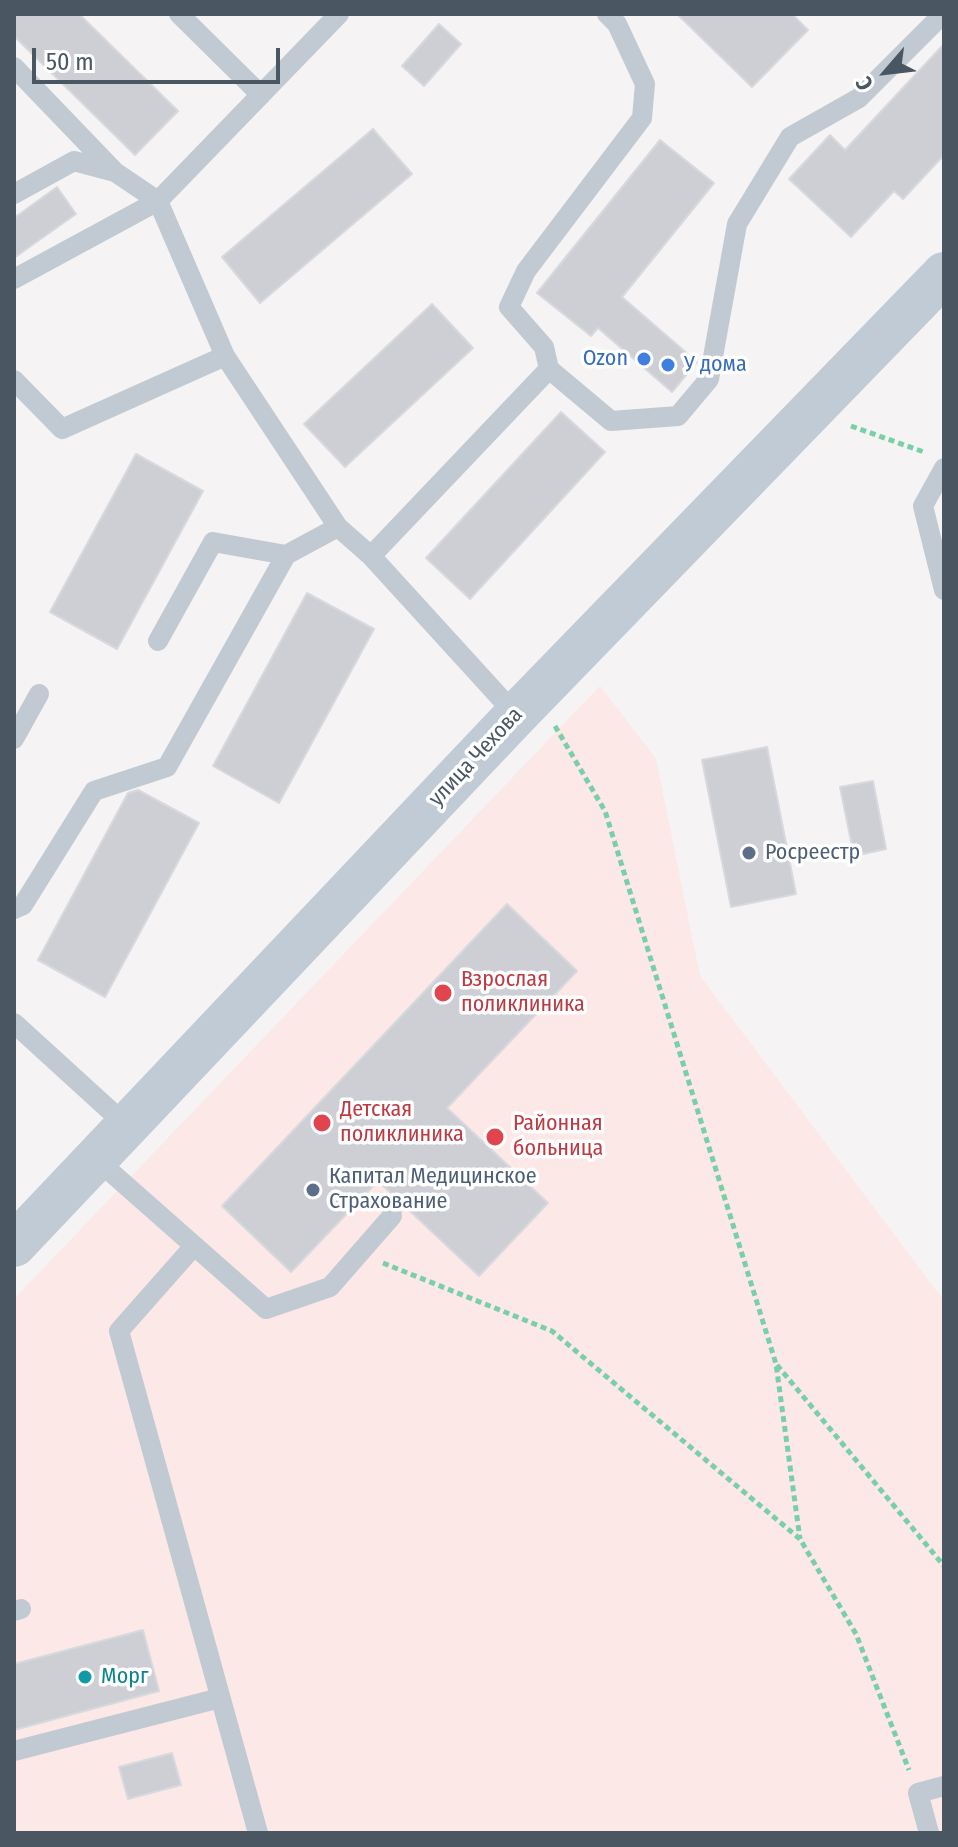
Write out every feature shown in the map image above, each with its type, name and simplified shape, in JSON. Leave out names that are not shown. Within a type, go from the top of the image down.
[{"type":"street","name":"улица Чехова","points":[[14,1245],[526,704],[944,274]]},
{"type":"lane","points":[[179,14],[261,95]]},
{"type":"lane","points":[[14,279],[158,201],[339,14]]},
{"type":"lane","points":[[607,14],[617,24],[645,84],[642,118],[526,271],[509,307],[544,347],[549,369],[611,421],[678,416],[709,379],[737,224],[790,137],[859,98],[943,14]]},
{"type":"lane","points":[[14,67],[115,172],[158,201],[225,356],[338,527],[526,704]]},
{"type":"lane","points":[[14,194],[74,161],[115,172]]},
{"type":"lane","points":[[14,380],[62,429],[225,356]]},
{"type":"lane","points":[[371,556],[549,369]]},
{"type":"lane","points":[[937,461],[923,506],[944,590]]},
{"type":"lane","points":[[14,909],[23,905],[94,791],[167,767],[286,555],[338,527]]},
{"type":"lane","points":[[158,641],[213,542],[286,555]]},
{"type":"lane","points":[[14,739],[39,694]]},
{"type":"lane","points":[[14,1023],[127,1126]]},
{"type":"lane","points":[[96,1159],[266,1309],[330,1287],[392,1216]]},
{"type":"lane","points":[[194,1246],[119,1331],[258,1833]]},
{"type":"lane","points":[[14,1751],[220,1698]]},
{"type":"lane","points":[[929,1833],[918,1793],[944,1786]]},
{"type":"path","points":[[811,411],[937,461]]},
{"type":"path","points":[[526,704],[605,811],[776,1364],[800,1539]]},
{"type":"path","points":[[359,1255],[552,1331],[800,1539],[856,1634],[918,1793]]},
{"type":"path","points":[[776,1364],[944,1566]]},
{"type":"shaded area","name":"Районная больница","points":[[600,686],[656,759],[700,976],[944,1301],[944,1833],[14,1833],[14,1299]]},
{"type":"building","points":[[14,14],[79,14],[178,111],[135,155],[14,36]]},
{"type":"building","points":[[677,14],[792,14],[808,30],[752,87]]},
{"type":"building","points":[[439,24],[461,44],[424,86],[402,66]]},
{"type":"building","points":[[944,44],[944,155],[903,199],[894,191],[851,237],[789,179],[830,135],[845,150]]},
{"type":"building","points":[[373,129],[412,174],[260,303],[222,257]]},
{"type":"building","points":[[660,140],[714,183],[622,297],[697,362],[672,392],[598,328],[591,336],[537,293]]},
{"type":"building","points":[[57,187],[76,214],[14,258],[14,218]]},
{"type":"building","points":[[432,304],[473,348],[345,467],[304,424]]},
{"type":"building","points":[[561,412],[605,452],[470,599],[426,558]]},
{"type":"building","points":[[136,454],[203,491],[117,649],[50,612]]},
{"type":"building","points":[[307,593],[374,629],[279,803],[213,766]]},
{"type":"building","points":[[767,747],[796,894],[731,907],[702,760]]},
{"type":"building","points":[[873,781],[886,849],[854,856],[840,787]]},
{"type":"building","points":[[138,790],[199,823],[105,997],[38,960],[128,793]]},
{"type":"building","points":[[507,904],[577,971],[447,1108],[548,1203],[479,1276],[378,1181],[291,1272],[222,1206]]},
{"type":"building","name":"Морг","points":[[143,1630],[159,1691],[14,1730],[14,1664]]},
{"type":"building","points":[[172,1753],[181,1785],[128,1799],[119,1767]]},
{"type":"place","name":"Ozon","points":[[644,359]]},
{"type":"place","name":"У дома","points":[[668,365]]},
{"type":"place","name":"Росреестр","points":[[749,853]]},
{"type":"place","name":"Взрослая поликлиника","points":[[443,993]]},
{"type":"place","name":"Детская поликлиника","points":[[322,1123]]},
{"type":"place","name":"Районная больница","points":[[495,1137]]},
{"type":"place","name":"Капитал Медицинское Страхование","points":[[313,1190]]},
{"type":"place","name":"Морг","points":[[85,1677]]}]
